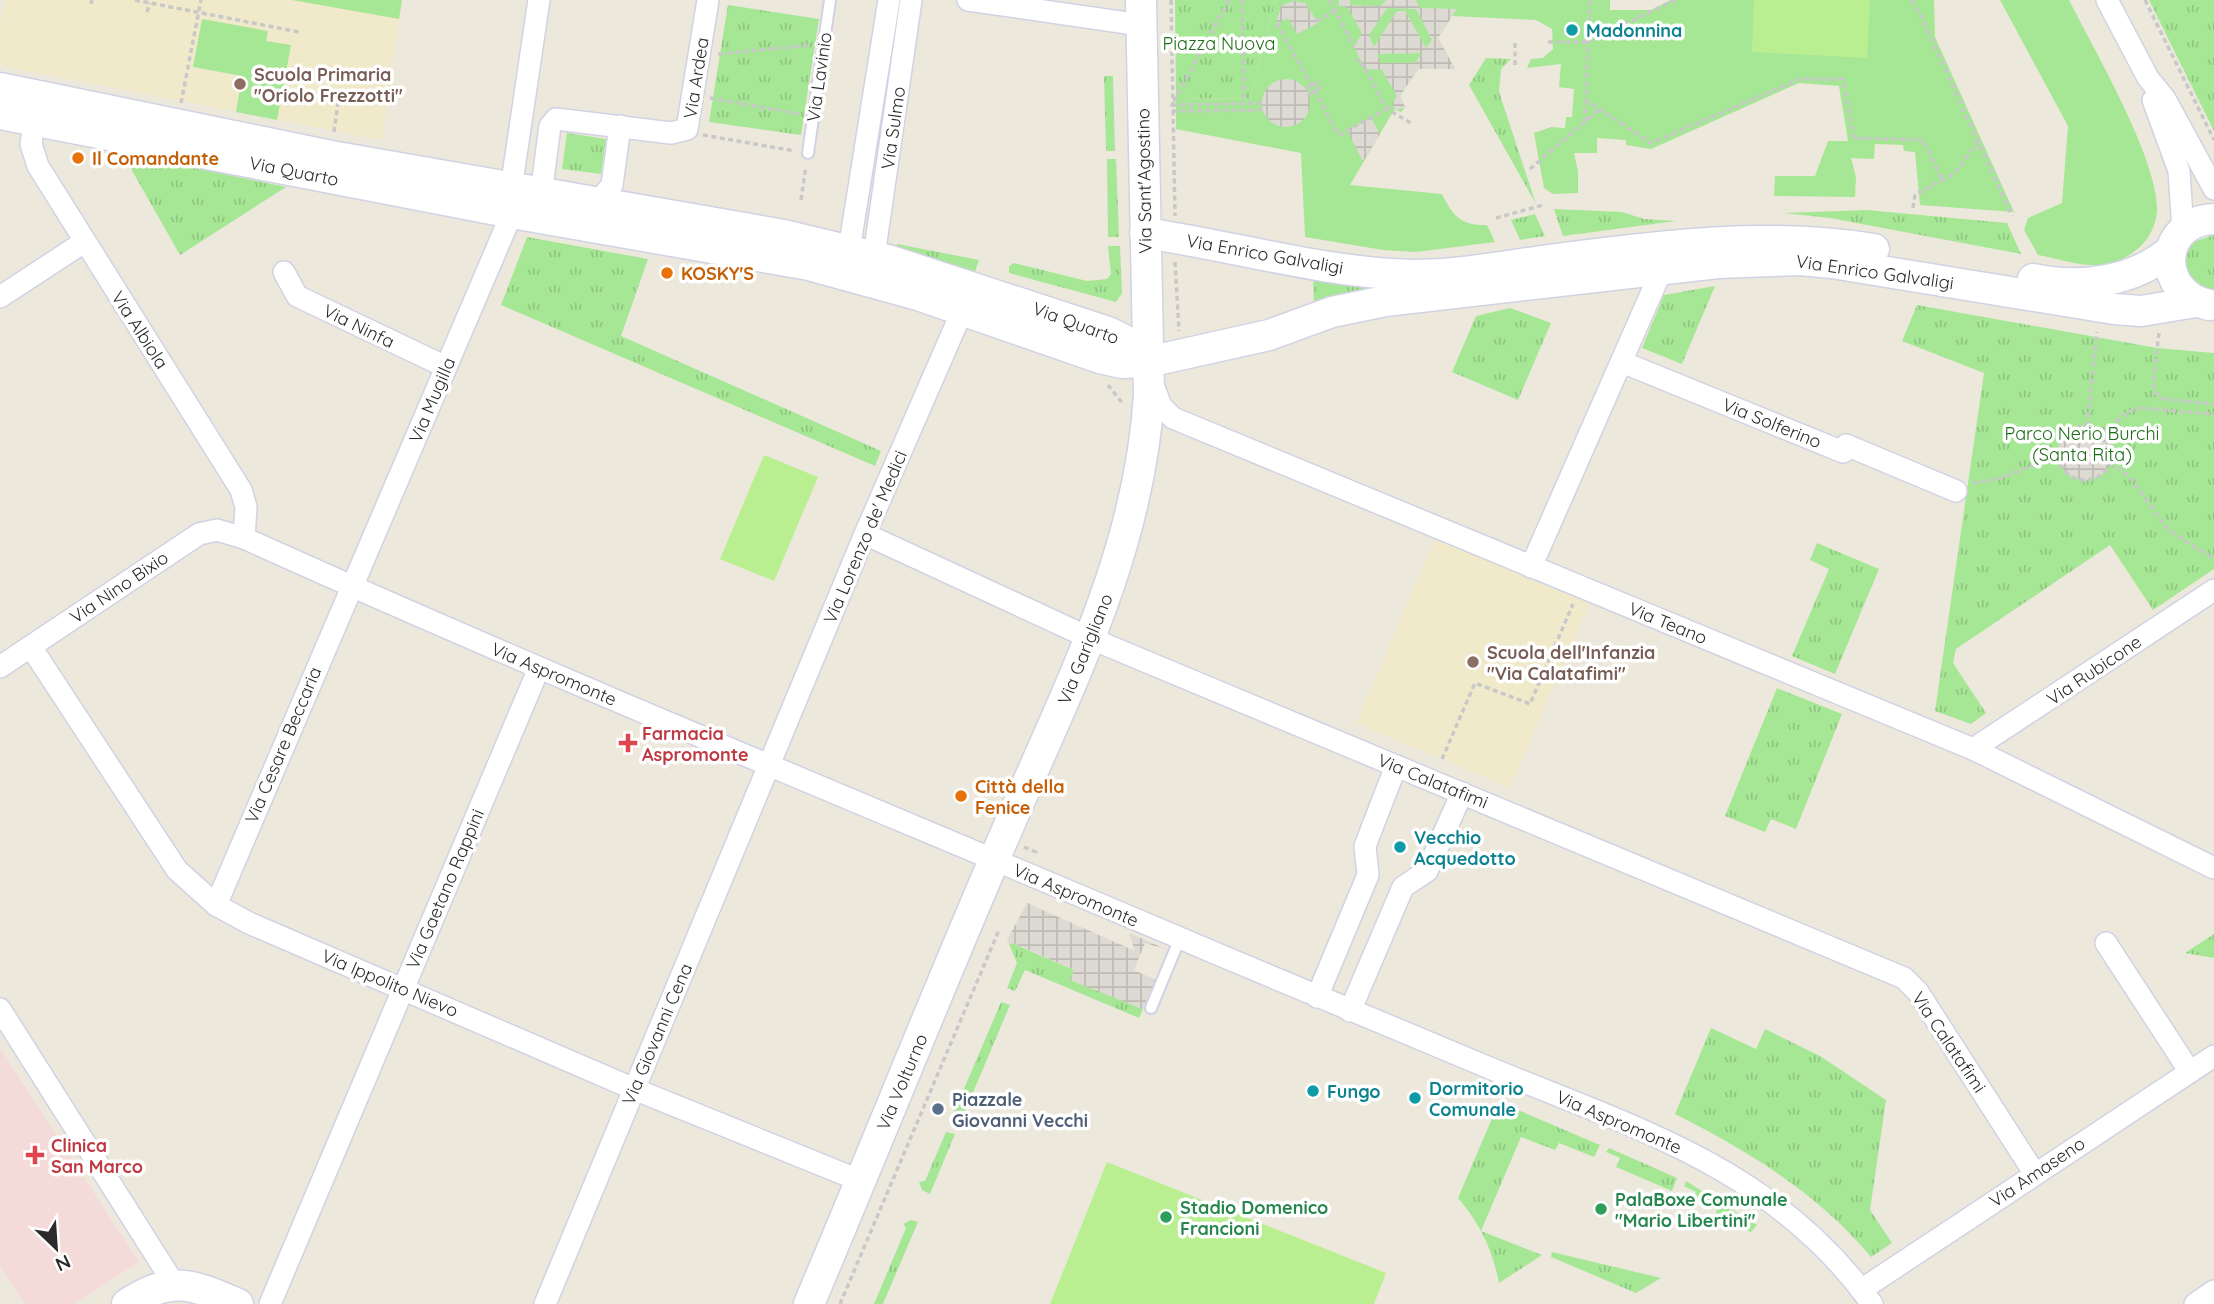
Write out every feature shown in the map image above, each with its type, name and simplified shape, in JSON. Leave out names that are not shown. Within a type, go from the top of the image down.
[{"type":"street","name":"Via Mugilla","points":[[350,586],[446,368],[512,201],[539,0]]},
{"type":"street","name":"Via Ardea","points":[[541,194],[552,121],[562,118],[684,132],[689,125],[708,0]]},
{"type":"street","name":"Via Sulmo","points":[[859,265],[889,0]]},
{"type":"street","name":"Via Sulmo","points":[[859,265],[911,0]]},
{"type":"street","points":[[968,0],[1141,13]]},
{"type":"street","points":[[2107,0],[2148,78],[2165,99],[2214,189]]},
{"type":"street","name":"Via Sant'Agostino","points":[[1141,13],[1148,362]]},
{"type":"street","points":[[2148,78],[2154,106],[2179,171],[2177,240]]},
{"type":"street","name":"Via Quarto","points":[[0,88],[37,109],[512,201],[541,194],[784,235],[859,265],[968,297],[1108,332],[1130,343],[1148,362]]},
{"type":"street","name":"Via Quarto","points":[[0,114],[37,109],[177,125],[331,156],[512,201],[741,252],[859,265]]},
{"type":"street","name":"Via Albiola","points":[[37,109],[33,155],[84,242],[233,475],[246,507],[244,538]]},
{"type":"street","points":[[597,203],[612,185],[620,126]]},
{"type":"street","name":"Via Enrico Galvaligi","points":[[1148,362],[1269,335],[1332,312],[1386,287],[1445,273],[1719,240],[1770,238],[1825,241],[2062,284],[2126,275],[2160,260],[2195,223],[2214,219]]},
{"type":"street","name":"Via Enrico Galvaligi","points":[[1146,233],[1358,271],[1386,287],[1624,273],[1718,263],[1800,260],[1926,277],[2113,309],[2141,311],[2205,304]]},
{"type":"street","name":"Via Enrico Galvaligi","points":[[2177,240],[2169,263],[2174,281],[2184,295],[2205,304]]},
{"type":"street","points":[[0,297],[84,242]]},
{"type":"street","points":[[1531,567],[1622,362],[1641,310],[1662,269]]},
{"type":"street","name":"Via Ninfa","points":[[284,272],[297,296],[446,368]]},
{"type":"street","points":[[1624,273],[1636,293],[1641,310]]},
{"type":"street","name":"Via Lorenzo de' Medici","points":[[770,765],[865,534],[968,297]]},
{"type":"street","name":"Via Garigliano","points":[[995,860],[1092,639],[1130,522],[1160,424],[1148,362]]},
{"type":"street","name":"Via Solferino","points":[[1622,362],[1843,452],[1846,445],[1961,487]]},
{"type":"street","name":"Via Teano","points":[[1160,424],[1531,567],[1973,749],[2214,868]]},
{"type":"street","name":"Via Nino Bixio","points":[[0,667],[199,534],[217,530],[244,538]]},
{"type":"street","name":"Via Calatafimi","points":[[865,534],[1092,639],[1904,978],[1918,992],[2035,1174]]},
{"type":"street","name":"Via Aspromonte","points":[[244,538],[539,668],[1350,1012],[1704,1158],[1794,1218],[1819,1241],[1866,1297]]},
{"type":"street","name":"Via Cesare Beccaria","points":[[216,905],[350,586]]},
{"type":"street","name":"Via Rubicone","points":[[1973,749],[2214,590]]},
{"type":"street","name":"Via Ippolito Nievo","points":[[31,647],[162,850],[196,889],[216,905],[249,923],[634,1089],[861,1181]]},
{"type":"street","name":"Via Gaetano Rappini","points":[[270,1304],[539,668]]},
{"type":"street","name":"Via Giovanni Cena","points":[[545,1304],[770,765]]},
{"type":"street","points":[[1317,997],[1368,875],[1365,846],[1396,766]]},
{"type":"street","points":[[1350,1012],[1402,887],[1427,871],[1462,793]]},
{"type":"street","name":"Via Volturno","points":[[809,1304],[995,860]]},
{"type":"street","points":[[2106,943],[2190,1072]]},
{"type":"street","points":[[3,1020],[174,1284]]},
{"type":"street","name":"Via Amaseno","points":[[1866,1297],[2035,1174],[2214,1056]]},
{"type":"street","points":[[127,1304],[151,1289],[174,1284],[206,1290],[232,1303]]},
{"type":"street","points":[[2195,1304],[2214,1292]]},
{"type":"lane","name":"Via Lavinio","points":[[808,153],[830,0]]},
{"type":"lane","points":[[1150,1008],[1180,938]]},
{"type":"path","points":[[135,0],[299,32]]},
{"type":"path","points":[[177,125],[201,0]]},
{"type":"path","points":[[1171,0],[1175,221]]},
{"type":"path","points":[[1172,105],[1229,0]]},
{"type":"path","points":[[1242,0],[1244,103]]},
{"type":"path","points":[[1330,0],[1354,47]]},
{"type":"path","points":[[1585,122],[1590,0]]},
{"type":"path","points":[[1548,42],[1588,42],[1675,0]]},
{"type":"path","points":[[1911,0],[1922,18],[2012,216]]},
{"type":"path","points":[[2145,0],[2214,140]]},
{"type":"path","points":[[147,12],[150,3]]},
{"type":"path","points":[[1316,21],[1335,11]]},
{"type":"path","points":[[1277,23],[1339,135],[1392,106]]},
{"type":"path","points":[[1515,65],[1516,42]]},
{"type":"path","points":[[700,56],[824,44]]},
{"type":"path","points":[[1363,66],[1387,109],[1411,123]]},
{"type":"path","points":[[1586,100],[1651,143],[1800,79],[1843,79],[1854,138],[1923,139],[1943,182]]},
{"type":"path","points":[[1323,83],[1314,91],[1308,91],[1312,86],[1323,83]]},
{"type":"path","points":[[694,95],[813,116]]},
{"type":"path","points":[[331,156],[339,96]]},
{"type":"path","points":[[1172,105],[1262,103]]},
{"type":"path","points":[[1530,169],[1600,109]]},
{"type":"path","points":[[1172,111],[1263,110]]},
{"type":"path","points":[[684,132],[808,153],[801,200]]},
{"type":"path","points":[[1913,208],[1915,195],[1943,182],[1969,158],[1978,142]]},
{"type":"path","points":[[1496,218],[1543,205]]},
{"type":"path","points":[[1174,252],[1179,343]]},
{"type":"path","points":[[2087,426],[2097,332]]},
{"type":"path","points":[[2159,333],[2153,383],[2155,393],[2164,399],[2214,404]]},
{"type":"path","points":[[1106,383],[1125,407]]},
{"type":"path","points":[[2103,433],[2127,412],[2138,408],[2214,414]]},
{"type":"path","points":[[2087,426],[2103,433],[2110,443],[2110,462],[2098,477],[2083,480],[2067,474],[2057,456],[2061,439],[2067,432],[2087,426]]},
{"type":"path","points":[[1961,487],[1998,479],[2057,456]]},
{"type":"path","points":[[2110,462],[2130,477],[2167,529],[2214,559]]},
{"type":"path","points":[[1442,759],[1475,683],[1530,704],[1576,596]]},
{"type":"path","points":[[840,1304],[999,930]]},
{"type":"shaded area","name":"Scuola Primaria \"Oriolo Frezzotti\"","points":[[7,0],[402,0],[382,140],[0,66],[0,23]]},
{"type":"shaded area","points":[[1339,0],[1350,0],[1350,5],[1381,6],[1386,0],[1416,0],[1420,8],[1457,9],[1438,38],[1455,69],[1418,69],[1400,96],[1405,107],[1396,111],[1392,104],[1397,96],[1382,70],[1365,69],[1354,47],[1362,33],[1348,8],[1339,6]],"holes":[[[1387,8],[1416,9],[1432,40],[1426,48],[1405,11],[1397,11],[1374,47],[1369,35]],[[1422,53],[1415,63],[1381,63],[1377,54]]]},
{"type":"shaded area","points":[[1293,1],[1305,3],[1318,23],[1297,34],[1288,18],[1276,24],[1281,6]]},
{"type":"shaded area","points":[[1286,79],[1303,86],[1310,103],[1303,120],[1286,127],[1269,120],[1262,103],[1269,86]]},
{"type":"shaded area","points":[[1371,118],[1380,134],[1363,162],[1347,130]]},
{"type":"shaded area","points":[[2090,426],[2100,430],[2108,438],[2112,453],[2108,468],[2100,476],[2080,480],[2070,476],[2062,468],[2058,448],[2062,438],[2070,430]]},
{"type":"shaded area","name":"Scuola dell'Infanzia \"Via Calatafimi\"","points":[[1436,536],[1590,602],[1510,788],[1356,723]]},
{"type":"shaded area","points":[[1027,903],[1135,951],[1129,933],[1168,950],[1145,943],[1134,970],[1156,980],[1143,1009],[1070,980],[1074,970],[1013,943],[1009,944],[1007,940]]},
{"type":"shaded area","name":"Clinica San Marco","points":[[0,1048],[139,1262],[74,1304],[25,1304],[0,1266]]},
{"type":"green space","points":[[292,0],[402,0],[399,19]]},
{"type":"green space","name":"Piazza Nuova","points":[[1175,0],[1276,0],[1250,98],[1176,99]]},
{"type":"green space","points":[[1276,0],[1610,0],[1610,10],[1651,10],[1671,0],[1934,0],[1935,37],[2014,212],[1920,205],[1915,152],[1904,151],[1903,145],[1875,144],[1874,159],[1851,158],[1856,177],[1855,197],[1774,196],[1775,176],[1815,176],[1828,141],[1848,141],[1839,86],[1799,83],[1651,149],[1626,145],[1626,140],[1597,138],[1597,153],[1574,153],[1578,171],[1578,193],[1553,194],[1544,188],[1534,133],[1551,127],[1565,128],[1566,117],[1572,117],[1574,89],[1559,87],[1561,64],[1527,68],[1531,59],[1543,58],[1553,49],[1552,29],[1536,20],[1452,16],[1438,38],[1455,69],[1418,69],[1400,96],[1405,107],[1401,112],[1394,110],[1350,185],[1442,194],[1458,218],[1470,224],[1487,225],[1495,242],[1416,252],[1383,250],[1305,237],[1301,153],[1176,129],[1176,99],[1250,98]]},
{"type":"green space","points":[[1754,0],[1870,0],[1867,58],[1752,52]]},
{"type":"green space","points":[[2000,0],[2069,0],[2123,104],[2147,163],[2155,189],[2157,211],[2153,228],[2147,238],[2135,251],[2119,260],[2090,265],[2038,255],[2024,230],[2028,218],[2062,203],[2068,126]]},
{"type":"green space","points":[[2149,0],[2214,0],[2214,131]]},
{"type":"green space","points":[[728,5],[819,19],[801,135],[709,122]]},
{"type":"green space","points":[[202,19],[268,31],[266,41],[291,45],[277,120],[236,112],[242,76],[193,67]]},
{"type":"green space","points":[[1486,58],[1511,59],[1501,69],[1499,92],[1536,204],[1469,85]]},
{"type":"green space","points":[[1104,76],[1113,76],[1115,151],[1106,151]]},
{"type":"green space","points":[[567,133],[606,139],[601,174],[562,169]]},
{"type":"green space","points":[[122,153],[286,187],[180,255]]},
{"type":"green space","points":[[1107,159],[1116,159],[1119,237],[1108,237]]},
{"type":"green space","points":[[1554,209],[1622,212],[1644,219],[1676,221],[1563,236]]},
{"type":"green space","points":[[1867,210],[2007,223],[2021,254],[1830,218],[1783,213]]},
{"type":"green space","points":[[1535,214],[1545,236],[1520,240],[1511,220]]},
{"type":"green space","points":[[2214,235],[2214,298],[2192,289],[2183,259],[2193,242]]},
{"type":"green space","points":[[527,237],[648,259],[621,336],[881,451],[875,466],[501,305]]},
{"type":"green space","points":[[897,244],[979,260],[975,272],[896,248]]},
{"type":"green space","points":[[1108,246],[1120,246],[1122,293],[1116,302],[1009,273],[1009,266],[1014,263],[1087,281],[1107,279],[1111,274]]},
{"type":"green space","points":[[1313,272],[1376,285],[1314,305]]},
{"type":"green space","points":[[1715,286],[1682,364],[1642,348],[1664,295]]},
{"type":"green space","name":"Parco Nerio Burchi (Santa Rita)","points":[[1917,305],[2157,348],[2214,353],[2214,569],[2153,610],[2110,545],[1956,649],[1953,663],[1986,713],[1971,724],[1935,711],[1984,373],[1902,341]]},
{"type":"green space","points":[[1510,308],[1551,323],[1518,400],[1452,372],[1476,316]]},
{"type":"green space","points":[[764,455],[818,477],[774,581],[720,559]]},
{"type":"green space","points":[[1817,543],[1879,569],[1835,674],[1792,656],[1829,569],[1810,560]]},
{"type":"green space","points":[[1777,688],[1842,714],[1796,829],[1771,819],[1765,832],[1725,816]]},
{"type":"green space","points":[[2214,934],[2214,958],[2185,953]]},
{"type":"green space","points":[[1009,944],[1074,970],[1071,980],[1143,1009],[1139,1018],[1025,970],[1015,991],[1007,988],[1017,963]]},
{"type":"green space","points":[[1001,1002],[1010,1005],[958,1128],[949,1124]]},
{"type":"green space","points":[[1711,1028],[1756,1049],[1765,1029],[1820,1056],[1886,1100],[1870,1210],[1892,1243],[1871,1257],[1805,1193],[1729,1143],[1675,1114]]},
{"type":"green space","points":[[1499,1102],[1600,1145],[1594,1157],[1559,1143],[1555,1150],[1521,1137],[1481,1231],[1542,1255],[1499,1283],[1484,1238],[1473,1217],[1458,1198]]},
{"type":"green space","points":[[946,1132],[955,1134],[930,1194],[922,1190],[919,1182],[925,1181]]},
{"type":"green space","points":[[1609,1148],[1677,1178],[1672,1191],[1616,1167],[1620,1158],[1606,1152]]},
{"type":"green space","name":"Stadio Domenico Francioni","points":[[1107,1162],[1386,1273],[1374,1304],[1050,1304]]},
{"type":"green space","points":[[1686,1181],[1757,1225],[1751,1232],[1713,1217],[1717,1210],[1693,1199],[1696,1192],[1684,1186]]},
{"type":"green space","points":[[911,1220],[918,1222],[883,1304],[874,1304],[906,1228],[903,1224]]},
{"type":"green space","points":[[1552,1252],[1661,1278],[1636,1293],[1551,1257]]},
{"type":"place","name":"Madonnina","points":[[1572,30]]},
{"type":"place","name":"Scuola Primaria \"Oriolo Frezzotti\"","points":[[240,84]]},
{"type":"place","name":"Il Comandante","points":[[78,158]]},
{"type":"place","name":"KOSKY'S","points":[[667,273]]},
{"type":"place","name":"Scuola dell'Infanzia \"Via Calatafimi\"","points":[[1473,662]]},
{"type":"place","name":"Farmacia Aspromonte","points":[[628,743]]},
{"type":"place","name":"Città della Fenice","points":[[961,796]]},
{"type":"place","name":"Vecchio Acquedotto","points":[[1400,847]]},
{"type":"place","name":"Fungo","points":[[1313,1091]]},
{"type":"place","name":"Dormitorio Comunale","points":[[1415,1098]]},
{"type":"place","name":"Piazzale Giovanni Vecchi","points":[[938,1109]]},
{"type":"place","name":"Clinica San Marco","points":[[35,1155]]},
{"type":"place","name":"PalaBoxe Comunale \"Mario Libertini\"","points":[[1601,1209]]},
{"type":"place","name":"Stadio Domenico Francioni","points":[[1166,1217]]}]
